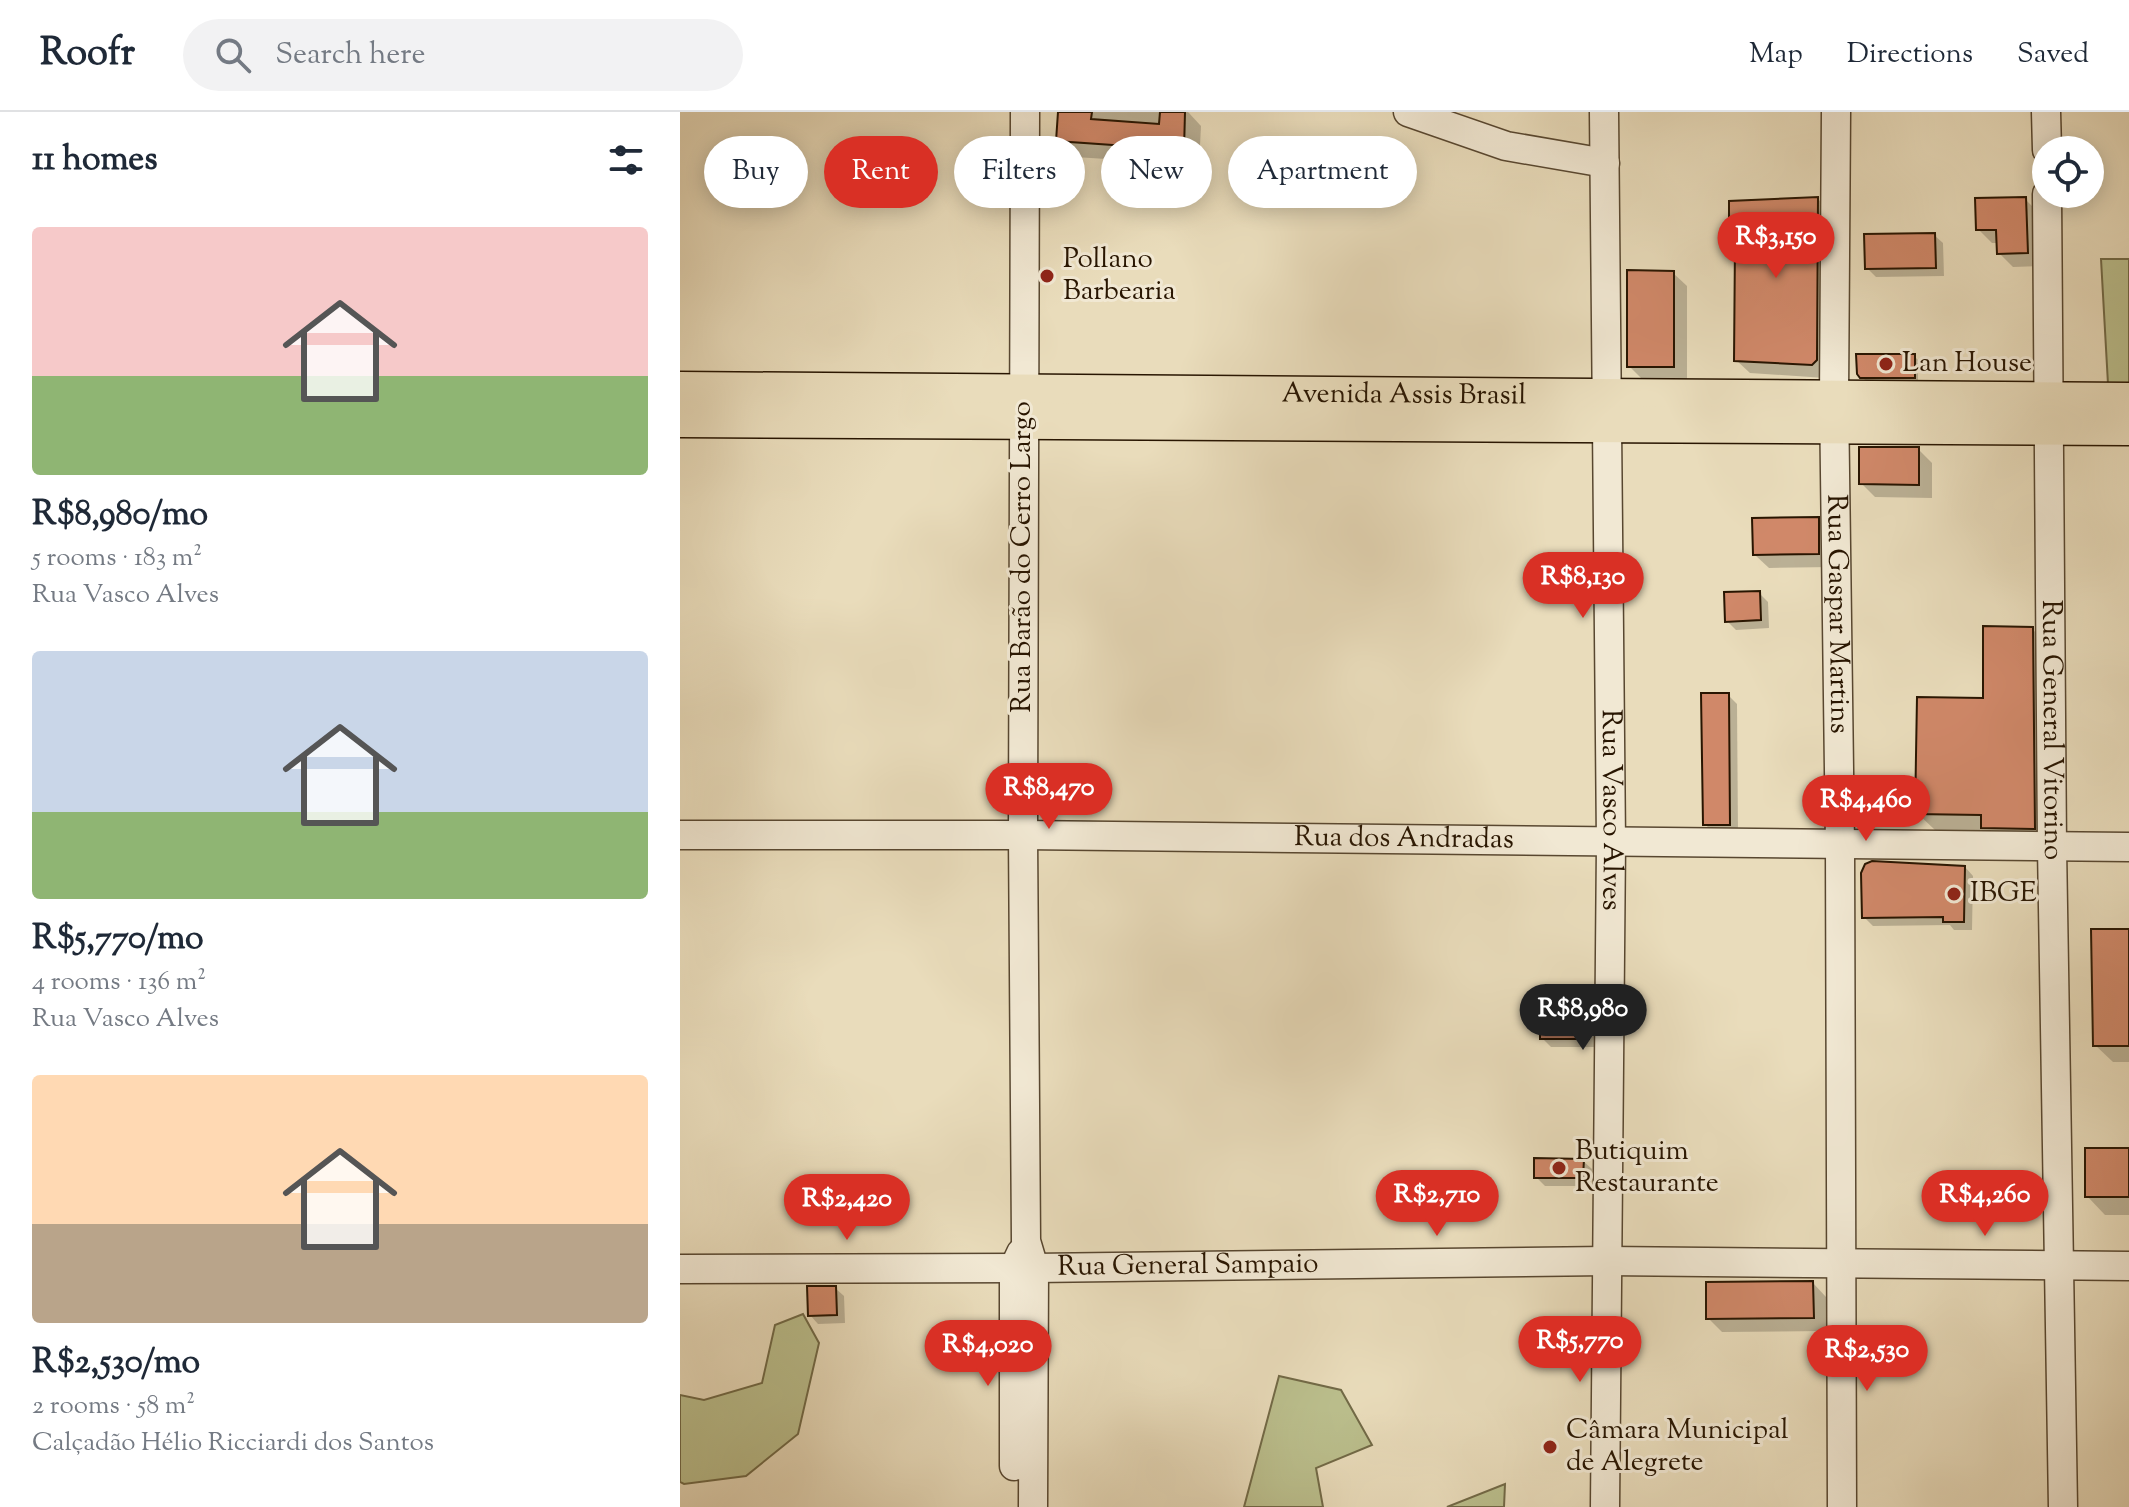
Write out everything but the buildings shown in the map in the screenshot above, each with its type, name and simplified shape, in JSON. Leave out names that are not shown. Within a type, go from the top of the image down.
[{"type":"main road","name":"Avenida Assis Brasil","points":[[680,390],[1023,408]]},
{"type":"main road","name":"Avenida Assis Brasil","points":[[2050,414],[2129,401]]},
{"type":"main road","name":"Avenida Assis Brasil","points":[[680,419],[1023,408],[1267,408],[2050,414],[2129,427]]},
{"type":"street","name":"Rua Barão do Cerro Largo","points":[[1014,1507],[1026,1241],[1023,835],[1025,112]]},
{"type":"street","points":[[1408,112],[1506,146],[1605,163]]},
{"type":"street","name":"Rua Vasco Alves","points":[[1604,112],[1611,843],[1605,1507]]},
{"type":"street","name":"Rua Gaspar Martins","points":[[1836,112],[1834,412],[1840,845],[1842,1507]]},
{"type":"street","points":[[2046,112],[2047,136]]},
{"type":"street","name":"Rua General Vitorino","points":[[2047,208],[2052,847],[2063,1507]]},
{"type":"street","name":"Rua dos Andradas","points":[[680,835],[1023,835],[2129,847]]},
{"type":"street","name":"Rua General Sampaio","points":[[680,1269],[1607,1261],[2129,1266]]},
{"type":"street","name":"Rua Barão do Cerro Largo","points":[[1024,1268],[1033,1507]]},
{"type":"green space","points":[[2101,259],[2129,259],[2129,383],[2108,384]]},
{"type":"green space","points":[[803,1314],[819,1343],[798,1434],[746,1476],[680,1482],[680,1395],[704,1400],[762,1383],[775,1325]]},
{"type":"green space","points":[[1279,1376],[1341,1390],[1372,1445],[1316,1468],[1323,1507],[1244,1507]]},
{"type":"green space","points":[[1505,1484],[1504,1507],[1447,1507]]},
{"type":"place","name":"Pollano Barbearia","points":[[1047,276]]},
{"type":"place","name":"Lan House","points":[[1886,364]]},
{"type":"place","name":"IBGE","points":[[1954,894]]},
{"type":"place","name":"Butiquim Restaurante","points":[[1559,1168]]},
{"type":"place","name":"Câmara Municipal de Alegrete","points":[[1550,1447]]}]
